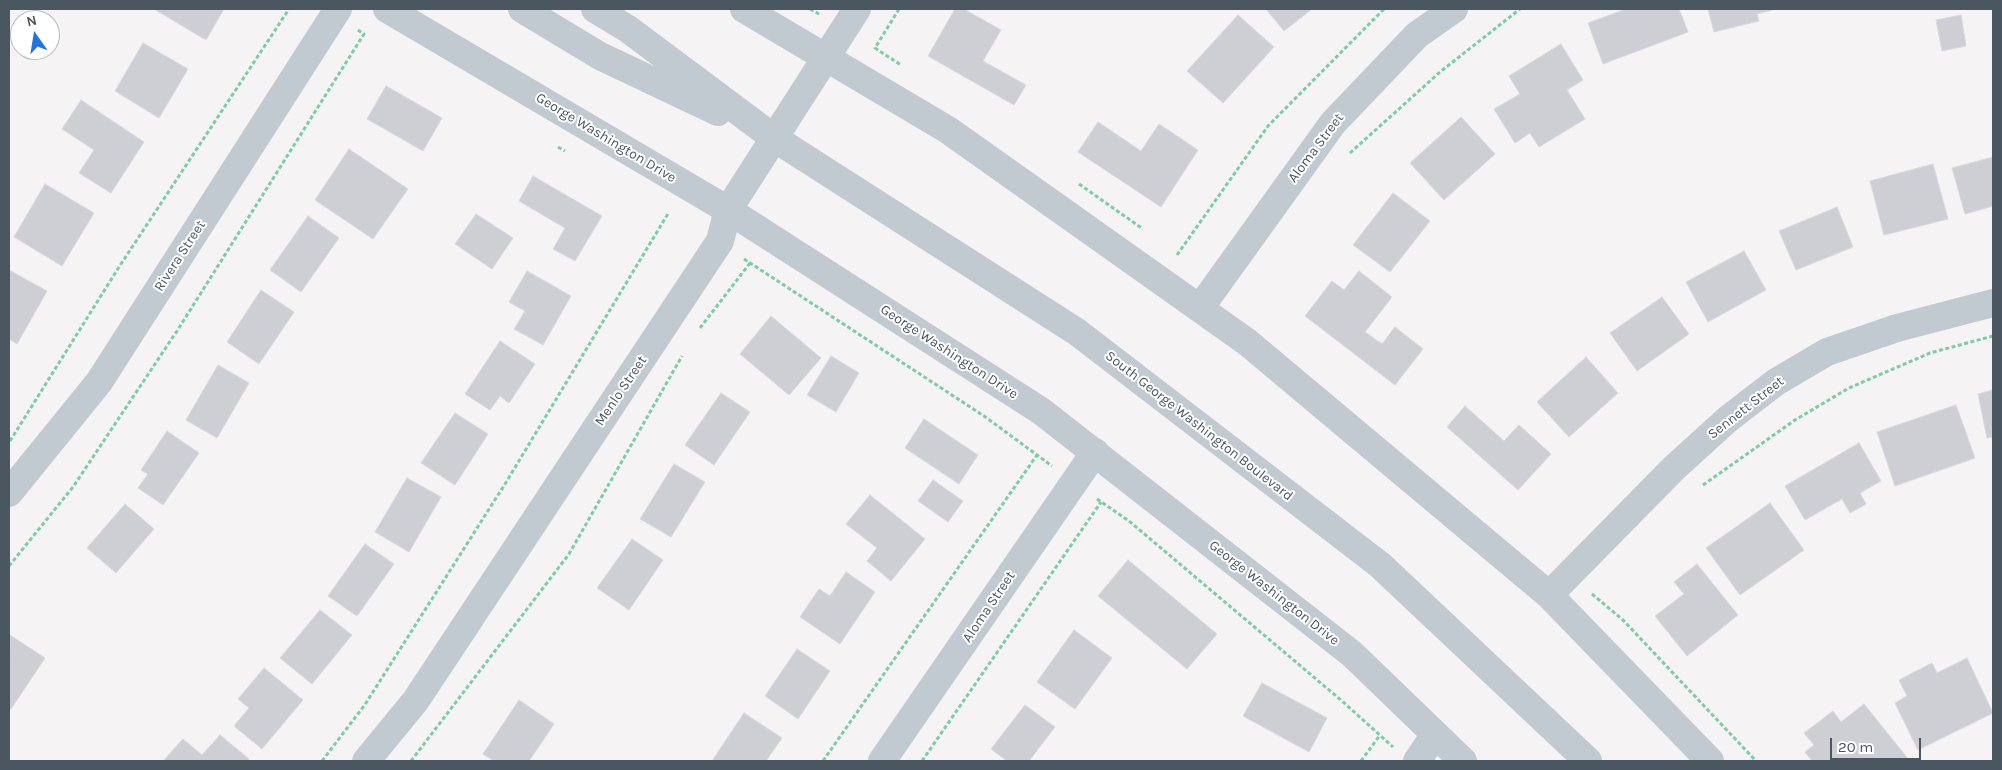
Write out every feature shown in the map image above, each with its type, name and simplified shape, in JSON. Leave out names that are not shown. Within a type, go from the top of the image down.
[{"type":"street","name":"Rivera Street","points":[[9,493],[99,382],[338,9]]},
{"type":"street","name":"George Washington Drive","points":[[387,9],[728,210],[1041,410],[1352,654],[1463,761]]},
{"type":"street","name":"South George Washington Boulevard","points":[[522,9],[600,56],[774,138]]},
{"type":"street","name":"South George Washington Boulevard","points":[[596,9],[628,29],[774,138],[1077,332],[1380,565],[1588,761]]},
{"type":"street","points":[[744,9],[948,130],[1247,342],[1549,594],[1710,761]]},
{"type":"street","name":"Menlo Street","points":[[366,761],[416,700],[720,241],[728,210],[856,9]]},
{"type":"street","name":"Aloma Street","points":[[1200,308],[1333,123],[1417,35],[1454,9]]},
{"type":"street","name":"Sennett Street","points":[[1549,594],[1674,468],[1728,419],[1776,382],[1828,352],[1897,328],[1993,303]]},
{"type":"street","name":"Aloma Street","points":[[882,761],[1095,452]]},
{"type":"street","points":[[1405,755],[1435,734]]},
{"type":"path","points":[[9,443],[119,267],[289,9]]},
{"type":"path","points":[[1178,255],[1268,126],[1384,9]]},
{"type":"path","points":[[1344,158],[1440,72],[1520,9]]},
{"type":"path","points":[[9,566],[73,487],[177,331],[364,34]]},
{"type":"path","points":[[558,147],[566,152]]},
{"type":"path","points":[[660,207],[678,216]]},
{"type":"path","points":[[322,761],[364,706],[505,484],[669,212]]},
{"type":"path","points":[[720,241],[750,263],[984,416],[1129,521],[1405,755]]},
{"type":"path","points":[[696,334],[750,263]]},
{"type":"path","points":[[1697,489],[1795,420],[1849,388],[1930,354],[1993,336]]},
{"type":"path","points":[[411,761],[569,554],[685,350]]},
{"type":"path","points":[[823,761],[1037,455]]},
{"type":"path","points":[[922,761],[1101,502]]},
{"type":"path","points":[[1592,593],[1598,587]]},
{"type":"path","points":[[1361,761],[1380,735]]},
{"type":"building","points":[[154,9],[224,9],[206,40]]},
{"type":"building","points":[[955,9],[964,9],[1001,30],[983,61],[1026,85],[1014,105],[928,56]]},
{"type":"building","points":[[1266,9],[1312,9],[1284,31]]},
{"type":"building","points":[[1626,9],[1679,9],[1688,32],[1603,64],[1588,23]]},
{"type":"building","points":[[1708,9],[1776,9],[1757,14],[1759,21],[1714,32]]},
{"type":"building","points":[[1238,15],[1274,47],[1223,103],[1187,71]]},
{"type":"building","points":[[1961,15],[1966,46],[1942,51],[1936,20]]},
{"type":"building","points":[[143,43],[188,69],[159,118],[115,91]]},
{"type":"building","points":[[1561,44],[1583,80],[1567,90],[1585,119],[1539,147],[1530,133],[1515,143],[1494,109],[1520,94],[1509,76]]},
{"type":"building","points":[[386,86],[442,118],[423,151],[367,119]]},
{"type":"building","points":[[81,100],[144,142],[111,193],[79,173],[94,150],[62,129]]},
{"type":"building","points":[[1461,117],[1495,154],[1444,200],[1410,163]]},
{"type":"building","points":[[1098,122],[1141,151],[1159,124],[1198,150],[1161,207],[1078,152]]},
{"type":"building","points":[[349,149],[408,189],[373,239],[315,200]]},
{"type":"building","points":[[1993,157],[1993,206],[1965,214],[1952,168]]},
{"type":"building","points":[[1933,164],[1948,219],[1884,235],[1870,181]]},
{"type":"building","points":[[533,176],[602,216],[575,261],[553,249],[565,228],[519,201]]},
{"type":"building","points":[[45,184],[94,213],[62,266],[14,237]]},
{"type":"building","points":[[1393,193],[1430,221],[1390,272],[1353,245]]},
{"type":"building","points":[[1837,207],[1853,247],[1796,270],[1779,231]]},
{"type":"building","points":[[476,214],[513,238],[492,269],[455,244]]},
{"type":"building","points":[[308,216],[339,238],[301,292],[270,270]]},
{"type":"building","points":[[1744,251],[1766,290],[1708,322],[1686,282]]},
{"type":"building","points":[[9,270],[47,291],[17,344],[9,339]]},
{"type":"building","points":[[527,271],[571,296],[543,345],[514,329],[525,311],[509,302]]},
{"type":"building","points":[[1359,271],[1392,297],[1365,332],[1382,344],[1395,327],[1423,349],[1395,385],[1305,316],[1332,281],[1344,290]]},
{"type":"building","points":[[261,290],[294,312],[259,364],[227,342]]},
{"type":"building","points":[[1662,297],[1689,334],[1637,371],[1610,333]]},
{"type":"building","points":[[771,316],[821,358],[789,395],[740,354]]},
{"type":"building","points":[[500,341],[535,364],[509,403],[500,396],[490,410],[465,394]]},
{"type":"building","points":[[831,356],[859,373],[836,412],[807,395]]},
{"type":"building","points":[[1586,357],[1618,393],[1569,437],[1537,402]]},
{"type":"building","points":[[218,365],[249,383],[217,438],[186,420]]},
{"type":"building","points":[[1993,390],[1993,437],[1987,438],[1978,394]]},
{"type":"building","points":[[721,393],[750,412],[714,465],[685,445]]},
{"type":"building","points":[[1956,405],[1975,458],[1895,486],[1877,432]]},
{"type":"building","points":[[1465,406],[1504,441],[1519,425],[1551,454],[1518,490],[1447,427]]},
{"type":"building","points":[[455,413],[488,434],[455,485],[421,463]]},
{"type":"building","points":[[924,419],[978,455],[959,484],[905,448]]},
{"type":"building","points":[[167,431],[199,453],[163,505],[138,488],[148,474],[141,470]]},
{"type":"building","points":[[1859,443],[1881,481],[1860,493],[1866,504],[1850,513],[1842,499],[1805,520],[1785,486]]},
{"type":"building","points":[[674,464],[705,482],[671,537],[640,519]]},
{"type":"building","points":[[407,478],[441,497],[409,552],[375,532]]},
{"type":"building","points":[[933,480],[963,501],[948,522],[918,501]]},
{"type":"building","points":[[870,495],[925,539],[891,581],[867,561],[877,548],[846,524]]},
{"type":"building","points":[[1770,503],[1804,550],[1740,595],[1706,548]]},
{"type":"building","points":[[125,504],[154,529],[116,573],[87,548]]},
{"type":"building","points":[[632,539],[663,560],[629,610],[597,588]]},
{"type":"building","points":[[365,544],[394,564],[357,616],[328,596]]},
{"type":"building","points":[[1128,560],[1217,634],[1187,669],[1098,596]]},
{"type":"building","points":[[1697,564],[1738,615],[1687,656],[1655,616],[1684,594],[1674,582]]},
{"type":"building","points":[[846,572],[875,592],[840,644],[800,617],[819,589],[830,596]]},
{"type":"building","points":[[320,610],[352,635],[312,684],[280,658]]},
{"type":"building","points":[[1074,630],[1112,658],[1075,709],[1037,682]]},
{"type":"building","points":[[10,635],[45,658],[11,709],[9,708]]},
{"type":"building","points":[[797,649],[830,671],[798,719],[765,696]]},
{"type":"building","points":[[1967,658],[1993,713],[1918,750],[1895,703],[1907,696],[1899,680],[1932,663],[1937,673]]},
{"type":"building","points":[[264,668],[303,700],[262,749],[234,726],[249,708],[238,699]]},
{"type":"building","points":[[1262,683],[1327,718],[1309,752],[1243,716]]},
{"type":"building","points":[[519,700],[554,724],[529,761],[494,761],[483,754]]},
{"type":"building","points":[[1864,704],[1909,760],[1812,761],[1805,752],[1814,745],[1804,733],[1833,711],[1841,722]]},
{"type":"building","points":[[1025,705],[1055,727],[1029,761],[1007,761],[991,749]]},
{"type":"building","points":[[744,713],[782,738],[766,761],[712,761]]},
{"type":"building","points":[[220,735],[249,759],[247,761],[163,761],[183,739],[202,755]]}]
